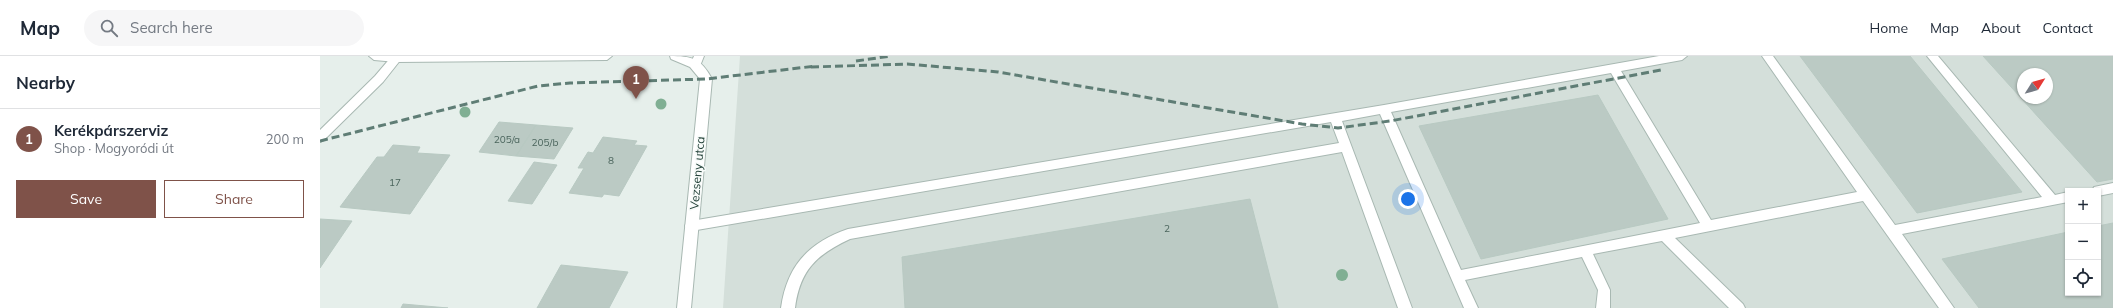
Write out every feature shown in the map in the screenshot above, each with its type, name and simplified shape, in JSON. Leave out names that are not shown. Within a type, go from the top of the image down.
[{"type":"street","points":[[374,56],[397,58],[607,56]]},
{"type":"street","name":"Vezseny utca","points":[[675,56],[698,60],[706,78],[684,308]]},
{"type":"street","points":[[691,226],[1335,118],[1682,56]]},
{"type":"street","points":[[1767,56],[1947,308]]},
{"type":"street","points":[[1932,56],[2052,200]]},
{"type":"street","points":[[320,137],[379,79],[397,58]]},
{"type":"street","points":[[1614,68],[1708,226]]},
{"type":"street","points":[[1384,109],[1471,308]]},
{"type":"street","points":[[1335,118],[1405,308]]},
{"type":"street","points":[[788,308],[789,291],[796,274],[808,259],[821,248],[848,234],[1345,147]]},
{"type":"street","points":[[2101,190],[2113,188]]},
{"type":"street","points":[[1457,276],[1866,195]]},
{"type":"street","points":[[1892,231],[2065,198]]},
{"type":"street","points":[[1664,235],[1738,308]]},
{"type":"street","points":[[1585,250],[1604,290],[1603,308]]},
{"type":"shaded area","points":[[740,56],[2113,56],[2113,308],[723,308]]},
{"type":"building","points":[[1800,56],[1910,56],[2022,192],[1917,213]]},
{"type":"building","points":[[1983,56],[2113,56],[2113,179],[2097,182],[2026,104],[2053,104],[2053,68],[2017,68],[2017,94]]},
{"type":"building","points":[[1598,95],[1668,219],[1481,259],[1419,126]]},
{"type":"building","points":[[499,122],[536,125],[516,156],[479,152]]},
{"type":"building","points":[[536,125],[573,128],[554,159],[516,156]]},
{"type":"building","points":[[603,137],[637,141],[634,145],[647,146],[619,196],[604,194],[602,197],[569,193],[584,168],[578,168],[588,152],[593,153]]},
{"type":"building","points":[[393,145],[420,147],[417,153],[450,155],[410,214],[340,207],[377,157],[384,157]]},
{"type":"building","points":[[534,162],[557,165],[532,204],[508,201]]},
{"type":"building","points":[[1250,199],[1278,308],[905,308],[902,257]]},
{"type":"building","points":[[320,219],[352,221],[320,268]]},
{"type":"building","points":[[2113,223],[2113,308],[1979,308],[1942,259],[2065,233],[2065,296],[2101,296],[2101,225]]},
{"type":"building","points":[[561,265],[628,272],[609,308],[537,308]]},
{"type":"building","points":[[403,304],[448,308],[401,308]]},
{"type":"railway","points":[[856,61],[891,56]]},
{"type":"railway","points":[[811,67],[907,64],[998,72],[1302,124],[1338,128],[1390,121],[1661,70]]},
{"type":"railway","points":[[320,141],[538,86],[570,83],[706,79],[816,66]]},
{"type":"place","name":"Kerékpárszerviz","points":[[636,99]]}]
